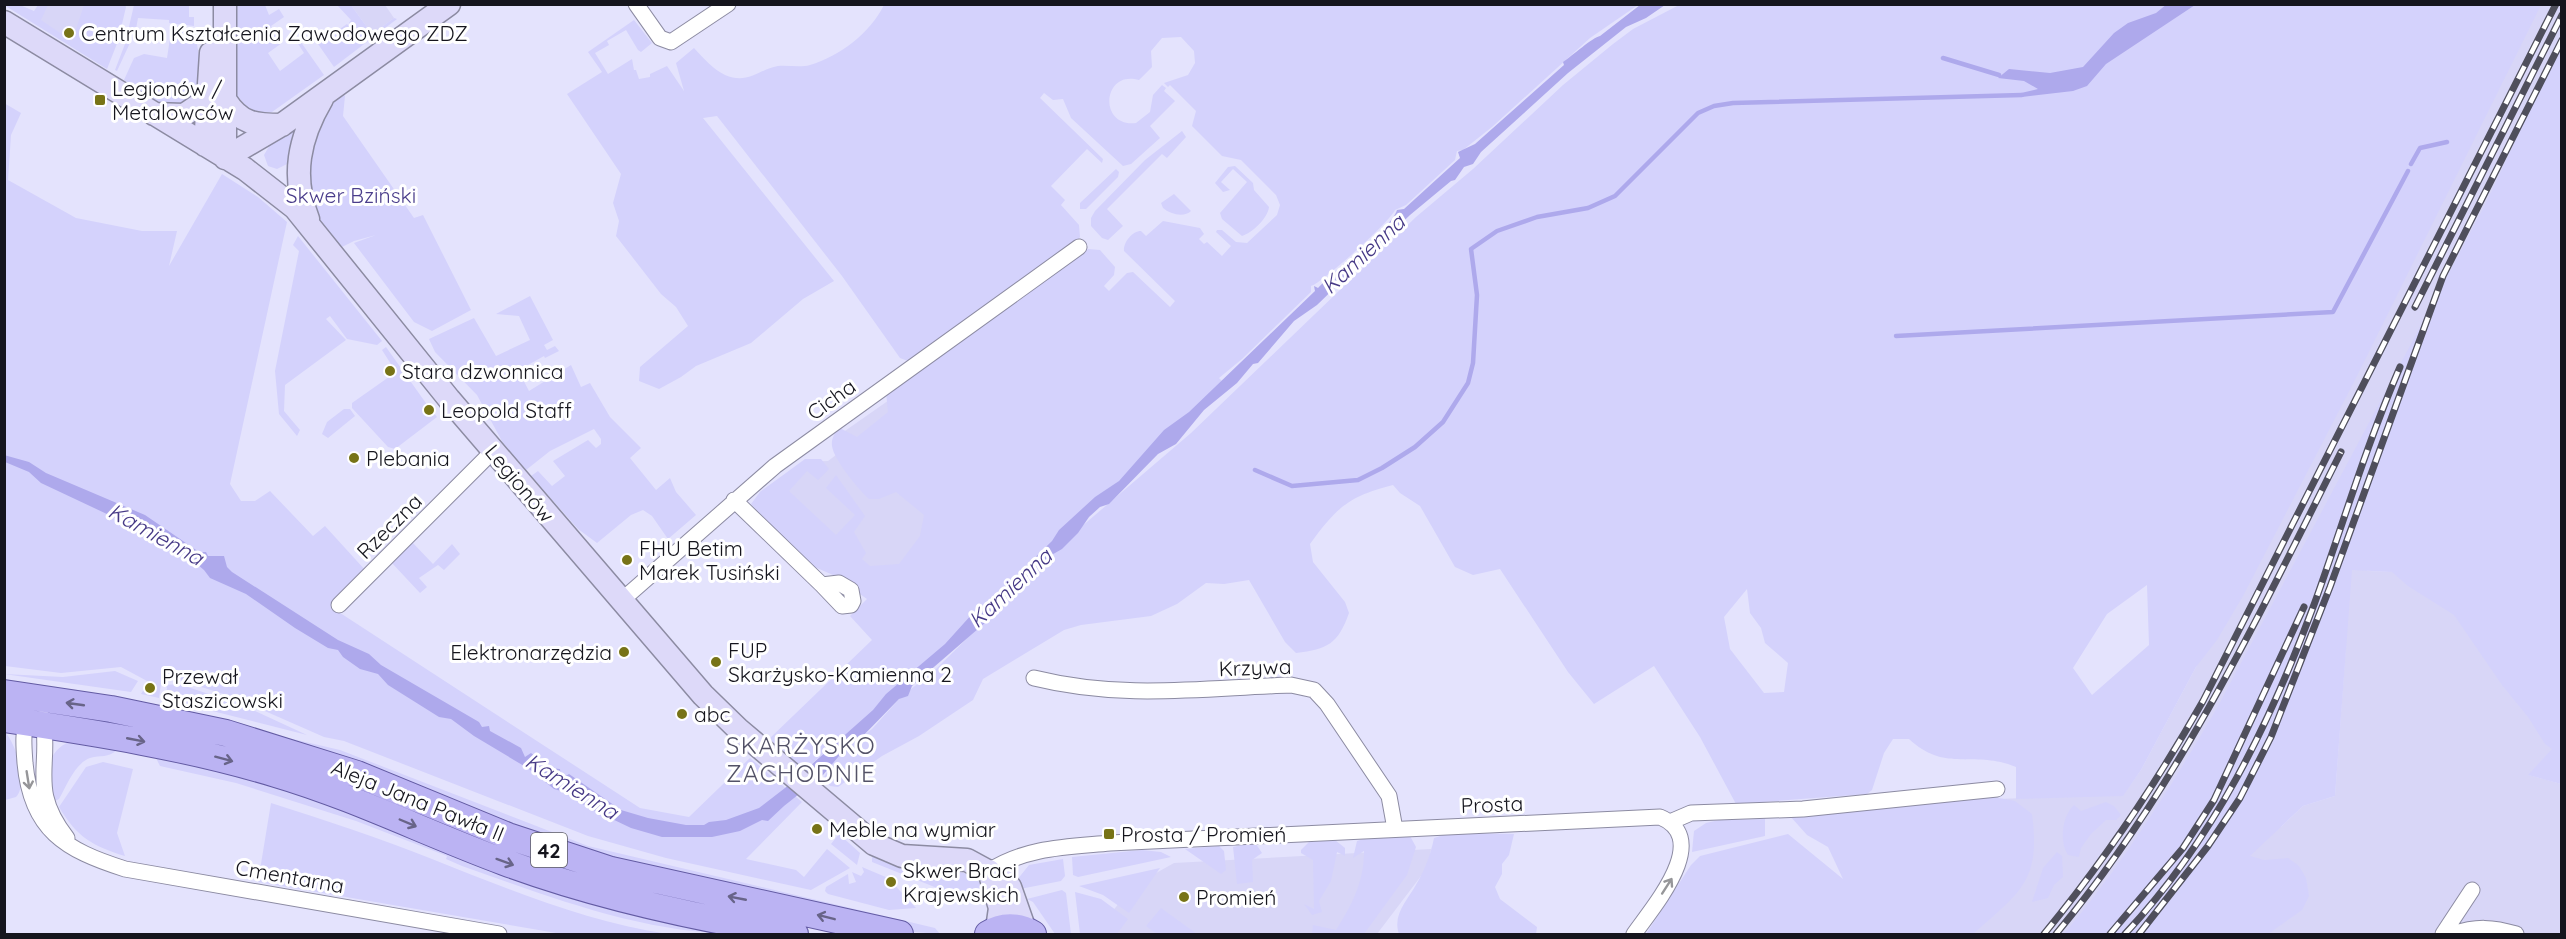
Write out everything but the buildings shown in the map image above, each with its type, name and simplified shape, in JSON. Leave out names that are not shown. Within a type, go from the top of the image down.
[{"type":"main road","name":"Aleja Jana Pawła II","points":[[4,693],[111,709],[225,733],[346,771],[508,836],[611,870],[900,934]]},
{"type":"main road","name":"Aleja Jana Pawła II","points":[[25,722],[167,746],[246,765],[315,787],[504,862],[558,880],[662,909],[795,934]]},
{"type":"main road","points":[[992,932],[1008,927],[1029,932]]},
{"type":"street","points":[[211,4],[225,158],[283,124],[449,4]]},
{"type":"street","points":[[205,145],[218,99],[225,4]]},
{"type":"street","points":[[636,4],[660,38],[671,42],[728,4]]},
{"type":"street","name":"Legionów","points":[[4,22],[205,145],[280,194],[310,226],[493,451],[685,676],[738,729],[858,832],[885,850],[902,856],[960,858],[989,871],[1010,887],[1029,932]]},
{"type":"street","points":[[310,226],[298,186],[298,161],[303,139],[325,95]]},
{"type":"street","points":[[153,114],[184,115],[218,99]]},
{"type":"street","points":[[218,99],[244,121],[253,124],[283,124]]},
{"type":"street","name":"Cicha","points":[[621,601],[734,500],[835,422],[1079,247]]},
{"type":"street","name":"Rzeczna","points":[[339,605],[493,451]]},
{"type":"street","points":[[734,500],[822,585]]},
{"type":"street","name":"Krzywa","points":[[1034,678],[1071,687],[1120,692],[1291,685],[1310,688],[1327,704],[1389,796],[1395,829]]},
{"type":"street","name":"Cmentarna","points":[[38,698],[25,722],[24,741],[30,795],[38,813],[56,838],[76,850],[94,859],[125,869],[499,934]]},
{"type":"street","name":"Cmentarna","points":[[25,722],[45,751],[41,780],[44,794],[56,822],[76,850]]},
{"type":"street","points":[[45,751],[73,730]]},
{"type":"street","name":"Prosta","points":[[989,871],[1024,853],[1066,847],[1645,817],[1660,817],[1670,822],[1691,813],[1803,809],[1997,789]]},
{"type":"street","points":[[1634,934],[1679,866],[1680,837],[1670,822]]},
{"type":"street","points":[[989,871],[1000,908],[992,932]]},
{"type":"street","points":[[2443,934],[2472,890]]},
{"type":"street","points":[[2453,934],[2470,928],[2486,927],[2516,934]]},
{"type":"shaded area","name":"Centrum Kształcenia Zawodowego ZDZ","points":[[41,5],[91,5],[78,46],[35,19]]},
{"type":"shaded area","points":[[351,5],[385,5],[394,18],[372,34]]},
{"type":"shaded area","points":[[2477,5],[2561,5],[2561,98],[2367,571],[2443,573],[2560,741],[2529,775],[2561,784],[2561,934],[1869,934],[1996,799],[2123,795],[2141,770],[2196,667]],"holes":[[[2346,645],[2335,796],[2303,806],[2281,827]]]},
{"type":"shaded area","points":[[892,398],[983,485],[893,582],[863,586],[760,492],[803,462],[828,461],[840,452],[842,433]]},
{"type":"shaded area","points":[[1431,849],[1426,879],[1421,876],[1377,934],[1094,934],[1133,886],[1174,863]]},
{"type":"green space","points":[[1681,4],[2541,5],[2355,380],[2243,596],[2217,640],[2196,667],[2141,770],[2123,796],[2016,799],[2016,767],[2001,762],[1936,756],[1923,750],[1909,739],[1893,739],[1884,753],[1872,790],[1867,794],[1736,804],[1700,737],[1654,666],[1594,704],[1568,672],[1500,569],[1473,575],[1455,567],[1420,506],[1400,493],[1393,485],[1365,494],[1345,505],[1336,512],[1310,544],[1313,562],[1345,602],[1349,613],[1341,632],[1324,647],[1296,653],[1285,642],[1249,580],[1224,584],[1206,583],[1177,604],[1151,616],[1081,625],[1064,630],[983,679],[973,700],[919,736],[882,756],[838,787],[830,786],[824,777],[839,753],[872,729],[900,698],[936,669],[1074,533],[1191,433],[1416,217],[1473,169],[1563,85],[1633,29]],"holes":[[[2147,585],[2149,645],[2092,695],[2073,668],[2107,614]],[[1747,589],[1750,613],[1761,628],[1765,643],[1788,663],[1784,692],[1764,693],[1730,649],[1724,617]]]},
{"type":"green space","points":[[4,5],[20,5],[34,11],[38,5],[48,5],[41,20],[72,41],[84,5],[125,5],[126,7],[118,41],[107,69]]},
{"type":"green space","points":[[134,5],[189,5],[189,17],[194,17],[194,26],[169,23],[169,20],[138,18],[136,29],[132,29],[129,45],[117,71],[115,70],[125,44]]},
{"type":"green space","points":[[235,5],[265,5],[269,15],[279,9],[284,17],[271,26],[282,43],[268,53],[280,71],[304,53],[295,39],[298,38],[324,75],[272,112],[251,113],[236,94]]},
{"type":"green space","points":[[337,5],[351,5],[372,34],[394,18],[397,19],[334,67],[318,44],[347,24],[362,41],[349,23],[351,20]]},
{"type":"green space","points":[[884,5],[1638,5],[1590,38],[1492,127],[1463,150],[1457,151],[1455,160],[1406,205],[1395,210],[1369,239],[1341,264],[1311,286],[1311,292],[1242,359],[1219,378],[1225,384],[908,681],[803,771],[768,740],[872,640],[850,616],[867,599],[833,575],[808,564],[751,504],[760,492],[805,459],[821,459],[829,469],[818,480],[807,471],[789,491],[836,535],[855,515],[826,488],[836,475],[865,516],[854,532],[866,553],[862,559],[870,566],[899,564],[920,536],[924,515],[896,492],[879,499],[869,499],[864,494],[847,474],[834,452],[832,441],[838,427],[857,437],[888,412],[886,392],[1088,249],[1100,250],[1115,267],[1114,275],[1104,286],[1109,291],[1127,273],[1133,272],[1170,307],[1175,301],[1124,251],[1125,244],[1131,235],[1141,231],[1146,236],[1163,221],[1200,228],[1204,234],[1199,239],[1204,244],[1207,242],[1222,256],[1231,246],[1216,232],[1217,230],[1222,230],[1236,242],[1247,243],[1277,215],[1280,205],[1276,195],[1241,160],[1222,156],[1192,126],[1196,111],[1170,85],[1168,87],[1164,83],[1188,75],[1195,63],[1194,51],[1181,37],[1162,38],[1151,51],[1152,67],[1139,80],[1127,79],[1118,83],[1109,99],[1110,109],[1115,117],[1124,122],[1136,123],[1150,112],[1153,95],[1162,85],[1166,88],[1164,91],[1175,101],[1150,126],[1160,138],[1131,164],[1123,166],[1071,118],[1063,99],[1053,100],[1044,93],[1040,98],[1103,159],[1102,163],[1087,149],[1051,186],[1065,200],[1061,205],[1079,225],[1080,237],[1075,243],[908,361],[900,358],[842,276],[717,116],[703,118],[834,281],[803,299],[751,343],[696,366],[659,389],[639,381],[640,367],[688,326],[676,307],[661,294],[616,236],[619,221],[613,203],[621,174],[567,94],[602,72],[588,52],[634,20],[652,43],[641,52],[626,30],[607,41],[609,45],[595,53],[608,74],[632,59],[639,79],[650,77],[650,74],[667,66],[684,91],[676,63],[694,48],[716,70],[733,78],[747,77],[778,66],[806,66],[832,56],[853,42],[871,25]]},
{"type":"green space","points":[[172,25],[194,29],[200,64],[196,91],[186,104],[178,106],[168,106],[157,102],[124,80],[134,58],[144,54],[167,58]]},
{"type":"green space","points":[[2561,44],[2561,784],[2528,775],[2552,749],[2545,744],[2454,615],[2408,586],[2392,572],[2352,570],[2335,796],[2303,806],[2250,856],[2264,860],[2288,858],[2299,866],[2306,878],[2309,896],[2302,910],[2268,934],[2064,934],[2106,880],[2145,824],[2217,708],[2485,205]]},
{"type":"green space","name":"Skwer Bziński","points":[[343,93],[345,96],[343,116],[414,218],[423,215],[471,310],[432,331],[414,322],[354,243],[376,235],[342,247],[327,231],[316,212],[310,192],[308,170],[311,149],[317,128],[328,109]]},
{"type":"green space","points":[[4,103],[21,113],[11,135],[8,180],[76,218],[142,231],[177,231],[169,266],[222,174],[258,197],[287,222],[230,484],[241,501],[255,501],[270,491],[313,536],[325,526],[366,571],[334,600],[331,607],[640,808],[689,817],[750,758],[802,802],[746,859],[796,870],[804,877],[827,849],[850,868],[811,890],[666,858],[588,836],[344,741],[324,737],[233,697],[176,679],[161,684],[159,698],[141,694],[149,682],[121,667],[61,673],[5,666]]},
{"type":"green space","points":[[298,124],[287,164],[277,169],[268,166],[264,155],[271,143]]},
{"type":"green space","points":[[1182,131],[1186,137],[1167,158],[1162,154],[1107,209],[1123,226],[1108,240],[1102,238],[1091,226],[1091,218],[1095,211],[1145,160]]},
{"type":"green space","points":[[1235,166],[1253,183],[1254,190],[1269,207],[1266,216],[1259,224],[1242,236],[1222,219],[1220,213],[1247,182],[1233,169],[1221,182],[1230,190],[1223,192],[1215,183],[1228,167]]},
{"type":"green space","points":[[1116,169],[1119,172],[1118,177],[1086,209],[1080,209],[1080,203]]},
{"type":"green space","points":[[1174,194],[1191,211],[1177,214],[1163,208],[1161,203]]},
{"type":"green space","points":[[298,236],[382,341],[377,345],[347,339],[330,316],[326,319],[346,340],[285,385],[284,411],[300,430],[297,436],[279,414],[275,371],[299,251],[293,245]]},
{"type":"green space","points":[[530,296],[553,340],[544,345],[547,350],[555,346],[559,351],[545,358],[544,356],[510,375],[511,377],[519,372],[529,391],[571,365],[581,387],[590,383],[610,417],[641,448],[630,458],[656,490],[670,478],[676,492],[696,515],[668,539],[652,516],[643,510],[631,515],[597,543],[578,529],[531,476],[538,471],[552,486],[565,476],[553,461],[588,440],[596,448],[601,444],[601,439],[594,429],[550,451],[526,470],[503,443],[477,395],[435,352],[429,339],[474,318],[496,356],[530,340],[519,316],[496,314]]},
{"type":"green space","points":[[386,347],[428,406],[426,408],[430,414],[433,412],[437,417],[395,449],[388,447],[352,408],[352,403],[396,372],[382,350]]},
{"type":"green space","points":[[344,409],[350,409],[355,416],[328,438],[322,434],[327,422]]},
{"type":"green space","points":[[412,542],[433,564],[452,544],[460,554],[444,570],[438,565],[419,578],[427,587],[420,593],[391,562]]},
{"type":"green space","points":[[115,671],[138,681],[131,692],[4,674],[63,677]]},
{"type":"green space","points":[[179,684],[244,706],[307,735],[165,699],[167,688],[165,685]]},
{"type":"green space","points":[[219,722],[340,750],[588,846],[935,928],[940,934],[914,932],[787,899],[605,858]]},
{"type":"green space","points":[[4,731],[13,744],[21,773],[20,791],[16,797],[5,800]]},
{"type":"green space","points":[[71,741],[117,750],[114,753],[90,758],[80,765],[59,799],[53,802],[49,775],[52,759],[55,752]]},
{"type":"green space","points":[[157,754],[222,768],[742,934],[670,928],[634,921],[565,902],[462,866],[446,859],[447,856],[356,821],[236,783],[160,766],[156,758]]},
{"type":"green space","points":[[103,762],[133,769],[117,833],[125,856],[86,839],[72,826],[59,807],[86,767]]},
{"type":"green space","points":[[1993,797],[2015,801],[2032,814],[2033,856],[2030,871],[2015,896],[1973,934],[1646,934],[1691,865],[1700,856],[1788,834],[1843,879],[1828,847],[1807,835],[1790,816]]},
{"type":"green space","points":[[2106,802],[2114,806],[2121,815],[2116,820],[2106,820],[2091,834],[2081,848],[2079,857],[2068,855],[2063,843],[2063,829],[2070,810],[2074,805],[2081,811]]},
{"type":"green space","points":[[271,803],[392,844],[577,913],[637,929],[668,934],[562,934],[258,882]]},
{"type":"green space","points":[[1765,819],[1765,836],[1692,852],[1694,831],[1706,823],[1719,820]]},
{"type":"green space","points":[[1449,833],[1514,834],[1509,855],[1502,864],[1502,874],[1495,887],[1500,899],[1537,927],[1536,934],[1399,934],[1397,927],[1399,914],[1423,873],[1434,838]]},
{"type":"green space","points":[[839,834],[860,853],[857,865],[831,844]]},
{"type":"green space","points":[[1410,836],[1416,847],[1407,875],[1364,934],[1312,934],[1313,925],[1336,930],[1352,902],[1362,873],[1364,851],[1353,858],[1357,841],[1366,838]]},
{"type":"green space","points":[[1335,840],[1345,848],[1345,856],[1337,852],[1331,881],[1319,901],[1322,912],[1312,915],[1304,904],[1314,909],[1313,860],[1301,853],[1301,850],[1309,842]]},
{"type":"green space","points":[[1256,844],[1262,853],[1252,860],[1253,882],[1237,884],[1233,847]]},
{"type":"green space","points":[[1219,846],[1224,851],[1226,870],[1221,874],[1185,849]]},
{"type":"green space","points":[[1142,850],[1161,852],[1171,857],[1078,877],[1073,875],[1072,857]]},
{"type":"green space","points":[[2057,852],[2062,856],[2063,877],[2054,885],[2048,898],[2032,902],[2043,868]]},
{"type":"green space","points":[[872,856],[902,867],[958,871],[968,874],[985,887],[991,898],[967,900],[872,862]]},
{"type":"green space","points":[[1063,859],[1065,876],[1061,881],[1020,889],[1017,880],[1029,865]]},
{"type":"green space","points":[[862,867],[888,878],[916,908],[889,910],[828,894],[825,891],[826,887],[848,874],[849,884],[856,882],[852,872],[861,876],[864,872]]},
{"type":"green space","points":[[1160,868],[1129,913],[1103,895],[1079,886]]},
{"type":"green space","points":[[1062,890],[1066,893],[1071,934],[1055,934],[1033,902],[1027,899]]},
{"type":"green space","points":[[1075,892],[1101,899],[1128,919],[1117,934],[1080,934]]},
{"type":"green space","points":[[1161,908],[1197,934],[1157,934],[1146,926]]},
{"type":"water","points":[[2167,4],[2195,5],[2106,64],[2087,86],[2073,91],[2022,97],[2021,93],[2038,89],[2024,81],[1998,78],[2009,69],[2050,73],[2083,67],[2114,33],[2128,23],[2156,13]]},
{"type":"water","name":"Kamienna","points":[[1640,5],[1665,5],[1646,18],[1626,27],[1568,73],[1481,152],[1473,164],[1464,167],[1455,180],[1410,215],[1317,305],[1294,321],[1258,363],[1253,364],[1237,383],[1204,410],[1176,444],[1158,454],[1109,504],[1100,507],[1089,517],[1078,533],[1062,549],[1048,557],[1037,573],[1032,572],[986,622],[912,686],[908,696],[899,699],[859,740],[849,744],[823,775],[768,821],[762,820],[740,831],[712,837],[662,837],[631,828],[587,807],[568,793],[554,789],[529,769],[474,736],[451,719],[439,717],[388,685],[378,674],[360,669],[343,657],[338,650],[328,648],[295,628],[246,594],[210,578],[179,549],[162,544],[126,523],[41,483],[29,472],[5,462],[4,455],[29,462],[46,473],[145,515],[199,552],[206,552],[208,556],[224,556],[227,567],[232,572],[338,640],[369,654],[381,665],[479,722],[482,727],[489,726],[490,731],[521,748],[525,757],[531,753],[549,768],[560,769],[561,779],[569,774],[621,810],[686,825],[704,825],[709,822],[726,820],[759,808],[873,710],[886,694],[945,644],[973,613],[988,603],[1052,541],[1059,530],[1095,497],[1119,481],[1164,430],[1189,412],[1315,291],[1314,286],[1318,288],[1374,238],[1393,218],[1397,210],[1404,209],[1460,158],[1458,152],[1475,144],[1564,65],[1563,62]]},
{"type":"waterway","points":[[1943,58],[1999,75]]},
{"type":"waterway","points":[[1255,470],[1292,486],[1358,480],[1415,447],[1443,422],[1468,383],[1473,363],[1477,295],[1471,249],[1497,231],[1537,217],[1588,208],[1615,196],[1698,113],[1714,106],[1733,103],[2022,95]]},
{"type":"waterway","points":[[2411,164],[2420,148],[2447,142]]},
{"type":"waterway","points":[[1896,336],[2333,312],[2408,171]]},
{"type":"railway","points":[[2044,934],[2088,878],[2128,821],[2167,762],[2203,701],[2556,4]]},
{"type":"railway","points":[[2415,307],[2562,15]]},
{"type":"railway","points":[[2139,934],[2208,846],[2240,798],[2271,737],[2330,587],[2443,276],[2562,40]]},
{"type":"railway","points":[[2125,934],[2186,859],[2237,778],[2259,736],[2298,647],[2366,454],[2400,367]]},
{"type":"railway","points":[[2056,934],[2100,879],[2177,762],[2246,640],[2341,452]]},
{"type":"railway","points":[[2110,934],[2183,848],[2214,800],[2304,607]]},
{"type":"place","name":"Centrum Kształcenia Zawodowego ZDZ","points":[[69,33]]},
{"type":"place","name":"Legionów / Metalowców","points":[[100,100]]},
{"type":"place","name":"Stara dzwonnica","points":[[390,371]]},
{"type":"place","name":"Leopold Staff","points":[[429,410]]},
{"type":"place","name":"Plebania","points":[[354,458]]},
{"type":"place","name":"FHU Betim Marek Tusiński","points":[[627,560]]},
{"type":"place","name":"Elektronarzędzia","points":[[624,652]]},
{"type":"place","name":"FUP Skarżysko-Kamienna 2","points":[[716,662]]},
{"type":"place","name":"Przewał Staszicowski","points":[[150,688]]},
{"type":"place","name":"abc","points":[[682,714]]},
{"type":"place","name":"Meble na wymiar","points":[[817,829]]},
{"type":"place","name":"Prosta / Promień","points":[[1109,834]]},
{"type":"place","name":"Skwer Braci Krajewskich","points":[[891,882]]},
{"type":"place","name":"Promień","points":[[1184,897]]},
{"type":"district","name":"SKARŻYSKO ZACHODNIE","points":[[801,759]]}]
